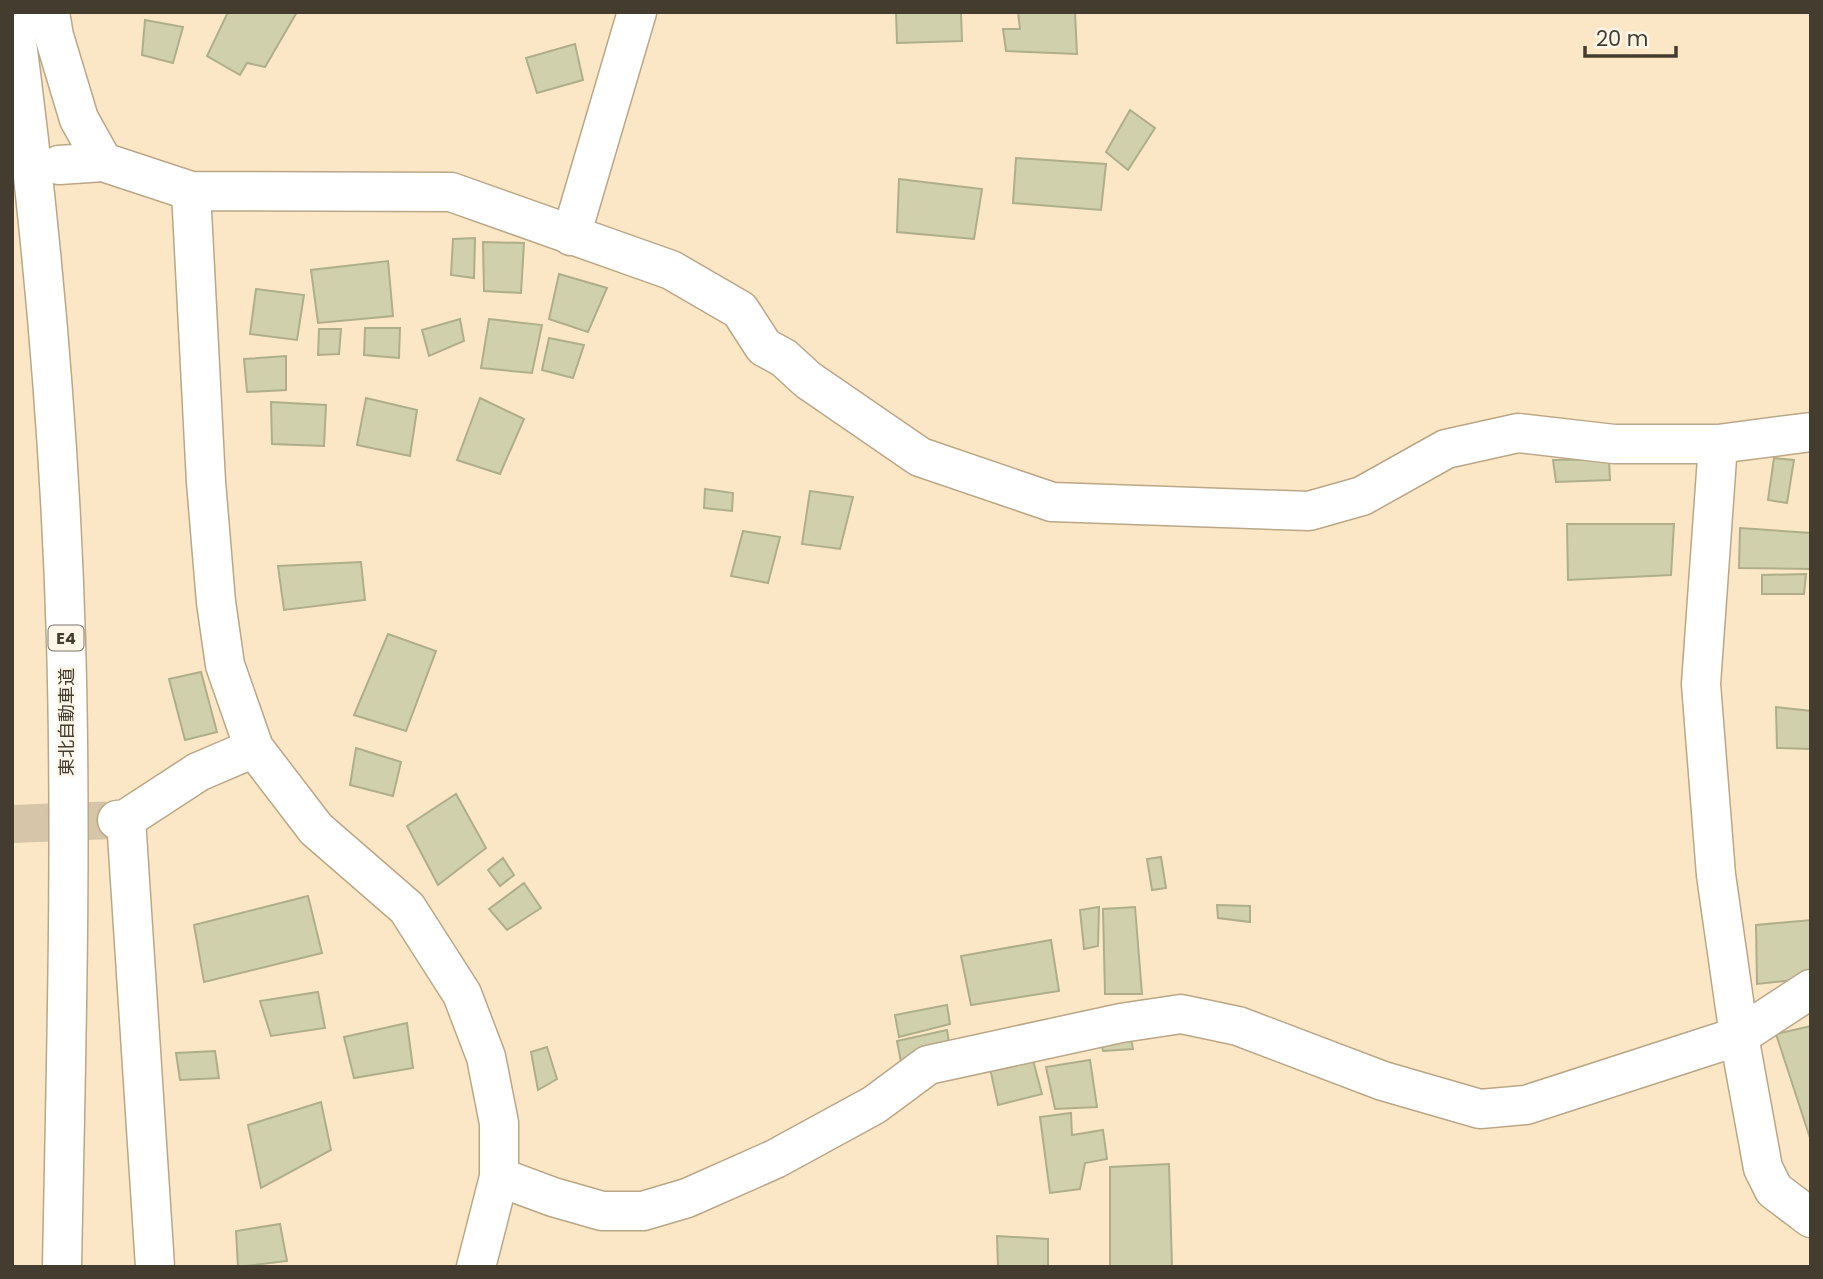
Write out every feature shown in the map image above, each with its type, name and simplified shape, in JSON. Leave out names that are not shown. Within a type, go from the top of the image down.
[{"type":"main road","name":"東北自動車道","points":[[13,12],[26,107],[53,383],[66,642],[67,972],[62,1267]]},
{"type":"main road","points":[[50,12],[54,36],[79,119],[103,162]]},
{"type":"main road","points":[[571,236],[637,12]]},
{"type":"main road","points":[[58,165],[103,162],[191,191],[451,192],[671,270],[740,310],[764,347],[784,358],[808,380],[919,457],[1052,502],[1310,511],[1363,496],[1446,449],[1518,433],[1614,444],[1718,444],[1811,432]]},
{"type":"main road","points":[[191,191],[206,482],[216,602],[225,666],[254,748],[316,829],[407,908],[462,994],[486,1058],[499,1123],[499,1177],[476,1267]]},
{"type":"main road","points":[[1718,444],[1701,684],[1716,875],[1739,1037],[1763,1168],[1774,1191],[1811,1218]]},
{"type":"main road","points":[[155,1267],[121,820],[198,772],[254,748]]},
{"type":"main road","points":[[499,1177],[553,1197],[603,1211],[643,1211],[687,1198],[775,1159],[874,1105],[928,1065],[1121,1023],[1181,1014],[1238,1026],[1383,1081],[1480,1109],[1526,1105],[1739,1037],[1811,989]]},
{"type":"building","points":[[228,12],[297,12],[265,67],[247,63],[240,75],[207,56]]},
{"type":"building","points":[[896,12],[961,12],[962,41],[897,43]]},
{"type":"building","points":[[1018,12],[1075,12],[1077,54],[1006,51],[1003,29],[1020,29]]},
{"type":"building","points":[[145,20],[183,27],[173,63],[142,55]]},
{"type":"building","points":[[575,44],[583,80],[537,93],[526,58]]},
{"type":"building","points":[[1130,110],[1155,128],[1128,170],[1106,152]]},
{"type":"building","points":[[1016,158],[1106,164],[1101,210],[1013,203]]},
{"type":"building","points":[[899,179],[982,189],[974,239],[897,232]]},
{"type":"building","points":[[475,238],[474,278],[451,275],[453,239]]},
{"type":"building","points":[[483,242],[524,243],[521,293],[484,291]]},
{"type":"building","points":[[388,261],[393,316],[318,323],[311,270]]},
{"type":"building","points":[[559,274],[607,288],[588,332],[549,319]]},
{"type":"building","points":[[256,289],[304,295],[297,340],[250,334]]},
{"type":"building","points":[[460,319],[464,341],[429,356],[422,330]]},
{"type":"building","points":[[489,319],[542,325],[532,373],[481,368]]},
{"type":"building","points":[[365,328],[400,328],[399,358],[364,355]]},
{"type":"building","points":[[319,329],[341,329],[339,354],[318,355]]},
{"type":"building","points":[[549,338],[584,345],[573,378],[542,370]]},
{"type":"building","points":[[286,356],[286,390],[247,392],[244,359]]},
{"type":"building","points":[[366,398],[417,410],[410,456],[357,445]]},
{"type":"building","points":[[480,398],[524,419],[500,474],[457,460]]},
{"type":"building","points":[[271,402],[326,405],[324,446],[272,444]]},
{"type":"building","points":[[1774,458],[1794,460],[1787,503],[1768,500]]},
{"type":"building","points":[[1609,459],[1610,480],[1556,482],[1553,460]]},
{"type":"building","points":[[705,489],[733,493],[732,511],[704,508]]},
{"type":"building","points":[[810,491],[853,497],[840,549],[802,544]]},
{"type":"building","points":[[1567,524],[1674,524],[1671,575],[1568,580]]},
{"type":"building","points":[[1740,528],[1811,533],[1811,569],[1739,568]]},
{"type":"building","points":[[743,531],[780,537],[768,583],[731,576]]},
{"type":"building","points":[[361,562],[365,600],[284,610],[278,566]]},
{"type":"building","points":[[1806,574],[1804,594],[1762,594],[1762,575]]},
{"type":"building","points":[[388,634],[436,651],[406,731],[354,715]]},
{"type":"building","points":[[201,672],[217,732],[185,740],[169,679]]},
{"type":"building","points":[[1776,707],[1811,711],[1811,749],[1777,748]]},
{"type":"building","points":[[356,748],[401,762],[393,796],[350,785]]},
{"type":"building","points":[[456,794],[486,848],[438,885],[407,826]]},
{"type":"building","points":[[1161,857],[1166,888],[1152,890],[1147,859]]},
{"type":"building","points":[[503,858],[514,875],[500,886],[488,870]]},
{"type":"building","points":[[524,883],[541,908],[507,930],[489,909]]},
{"type":"building","points":[[308,896],[322,953],[204,982],[194,925]]},
{"type":"building","points":[[1217,905],[1250,906],[1250,922],[1218,918]]},
{"type":"building","points":[[1099,907],[1098,946],[1084,949],[1080,910]]},
{"type":"building","points":[[1135,907],[1142,994],[1105,994],[1103,909]]},
{"type":"building","points":[[1811,920],[1811,978],[1757,984],[1756,925]]},
{"type":"building","points":[[1051,940],[1059,991],[971,1005],[961,956]]},
{"type":"building","points":[[318,992],[325,1028],[271,1036],[260,1001]]},
{"type":"building","points":[[947,1005],[950,1024],[899,1037],[895,1015]]},
{"type":"building","points":[[407,1023],[413,1068],[354,1078],[344,1037]]},
{"type":"building","points":[[1811,1026],[1811,1141],[1776,1034]]},
{"type":"building","points":[[1129,1028],[1133,1049],[1103,1051],[1099,1033]]},
{"type":"building","points":[[947,1030],[950,1049],[901,1062],[897,1041]]},
{"type":"building","points":[[547,1047],[557,1079],[538,1090],[531,1052]]},
{"type":"building","points":[[1030,1049],[1042,1094],[998,1105],[988,1059]]},
{"type":"building","points":[[215,1051],[219,1078],[180,1080],[176,1053]]},
{"type":"building","points":[[1090,1060],[1097,1107],[1055,1109],[1046,1067]]},
{"type":"building","points":[[321,1102],[331,1150],[261,1188],[248,1125]]},
{"type":"building","points":[[1071,1113],[1072,1135],[1103,1130],[1107,1159],[1085,1163],[1080,1189],[1050,1193],[1040,1117]]},
{"type":"building","points":[[1169,1164],[1172,1267],[1110,1267],[1110,1167]]},
{"type":"building","points":[[280,1224],[287,1261],[238,1267],[236,1231]]},
{"type":"building","points":[[997,1236],[1048,1239],[1048,1267],[998,1267]]},
{"type":"tunnel","points":[[12,824],[117,820]]}]
